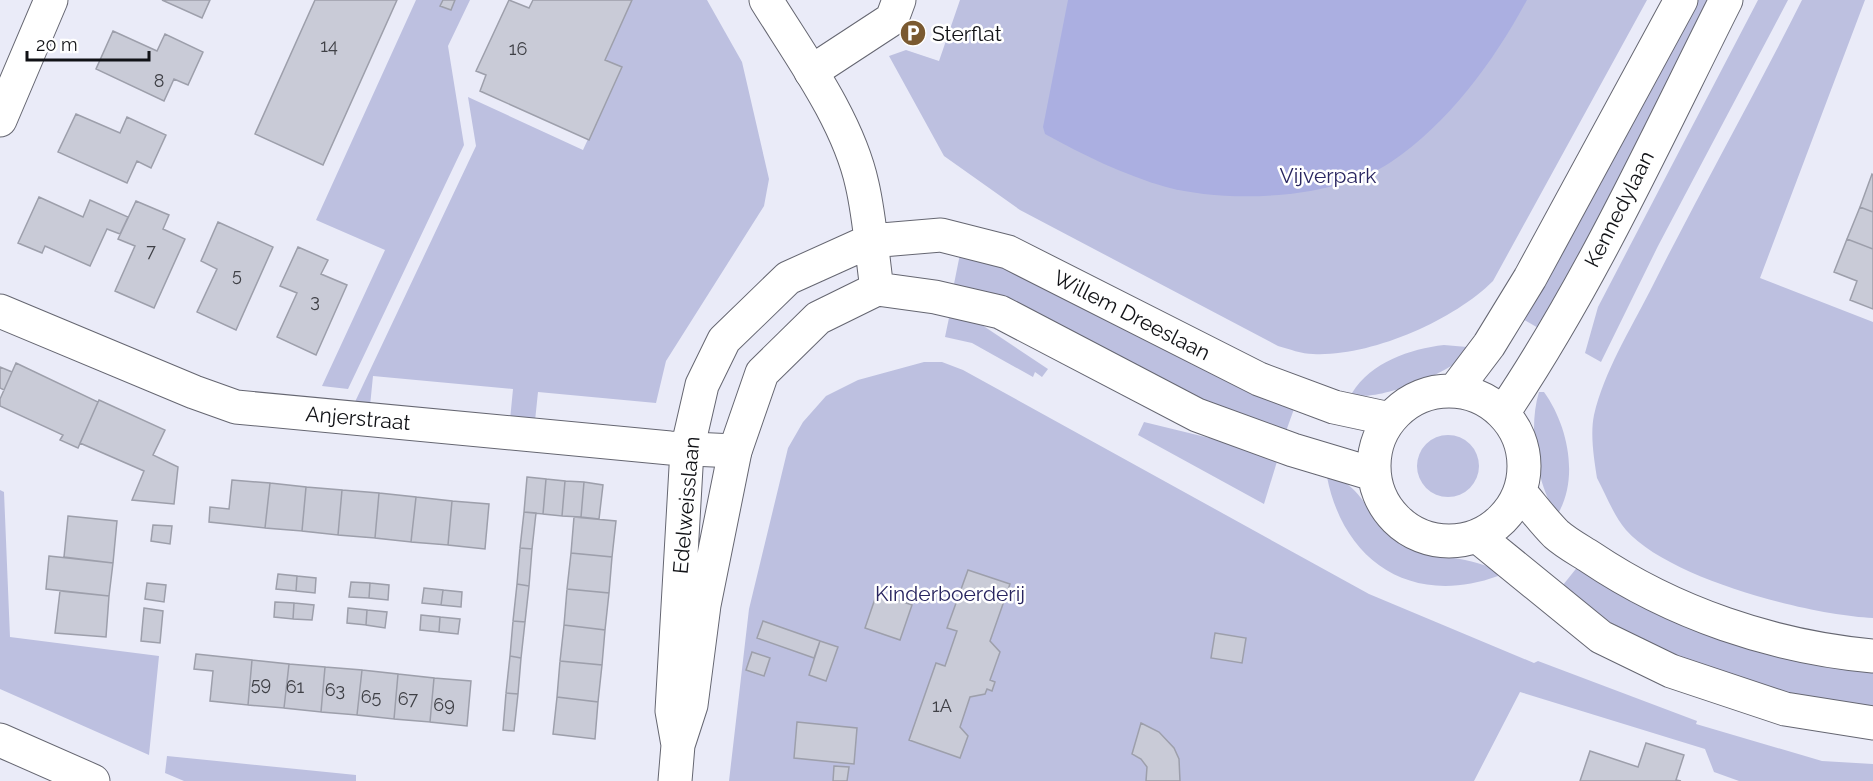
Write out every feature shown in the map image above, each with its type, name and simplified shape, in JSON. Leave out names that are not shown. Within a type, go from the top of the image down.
[{"type":"street","points":[[0,120],[51,0]]},
{"type":"street","points":[[766,0],[811,72],[844,135],[862,183],[877,289],[935,297],[1000,312],[1197,415],[1293,450],[1373,474]]},
{"type":"street","points":[[811,72],[892,19],[899,0]]},
{"type":"street","name":"Kennedylaan","points":[[1455,390],[1489,345],[1535,268],[1681,0]]},
{"type":"street","name":"Kennedylaan","points":[[1503,413],[1532,369],[1608,232],[1726,0]]},
{"type":"street","name":"Willem Dreeslaan","points":[[870,241],[941,235],[1008,252],[1259,379],[1334,407],[1390,419]]},
{"type":"street","name":"Edelweisslaan","points":[[678,746],[672,711],[687,450],[702,385],[724,340],[788,278],[870,241]]},
{"type":"street","name":"Edelweisslaan","points":[[675,781],[678,746],[691,705],[704,605],[735,451],[762,373],[818,318],[877,289]]},
{"type":"street","name":"Anjerstraat","points":[[0,311],[194,392],[236,407],[687,450],[735,451]]},
{"type":"street","points":[[1455,390],[1489,402],[1503,413],[1515,430],[1523,450],[1524,471],[1520,492],[1503,519],[1477,536],[1454,541],[1431,540],[1409,530],[1392,516],[1379,496],[1373,474],[1374,454],[1380,435],[1390,419],[1408,402],[1431,393],[1455,390]]},
{"type":"street","points":[[1520,492],[1557,535],[1618,575],[1663,600],[1715,620],[1781,640],[1873,656]]},
{"type":"street","points":[[1477,536],[1601,637],[1671,671],[1785,708],[1873,723]]},
{"type":"street","points":[[0,740],[77,778]]},
{"type":"green space","points":[[416,0],[470,0],[448,46],[464,145],[348,389],[322,386],[385,250],[316,220]]},
{"type":"green space","points":[[632,0],[707,0],[742,62],[769,179],[764,206],[666,361],[656,403],[538,392],[535,421],[510,420],[513,389],[373,376],[370,406],[354,404],[476,146],[468,97],[583,150],[621,67],[605,60]]},
{"type":"green space","name":"Vijverpark","points":[[960,0],[1647,0],[1493,281],[1456,310],[1409,334],[1360,349],[1313,354],[1278,346],[1020,210],[944,156],[889,56],[906,50],[939,61]]},
{"type":"green space","points":[[1692,0],[1719,0],[1540,329],[1519,317]]},
{"type":"green space","points":[[1758,0],[1788,0],[1658,246],[1601,362],[1585,353],[1598,307]]},
{"type":"green space","points":[[1802,0],[1865,0],[1760,278],[1873,322],[1873,618],[1813,610],[1742,591],[1706,579],[1646,548],[1626,530],[1614,512],[1597,478],[1594,455],[1592,430],[1594,415],[1611,367]]},
{"type":"green space","points":[[960,254],[1004,265],[1294,409],[1285,434],[1209,406],[1011,303],[954,284]]},
{"type":"green space","points":[[950,313],[976,321],[1048,369],[1042,377],[1035,372],[1033,377],[972,343],[945,337]]},
{"type":"green space","points":[[1444,345],[1467,347],[1461,358],[1425,380],[1374,395],[1361,396],[1352,393],[1360,382],[1380,365],[1405,354]]},
{"type":"green space","name":"Kinderboerderij","points":[[924,362],[942,362],[963,370],[1369,594],[1534,663],[1538,661],[1697,721],[1696,724],[1822,761],[1873,764],[1873,781],[1739,781],[1714,772],[1705,749],[1520,692],[1474,781],[729,781],[749,609],[788,448],[803,422],[826,396],[858,380]]},
{"type":"green space","points":[[1539,392],[1544,392],[1559,419],[1568,450],[1568,482],[1559,512],[1555,512],[1548,499],[1536,454],[1534,421]]},
{"type":"green space","points":[[1144,422],[1279,455],[1264,504],[1138,435]]},
{"type":"green space","points":[[1448,435],[1470,444],[1479,466],[1470,488],[1448,497],[1426,488],[1417,466],[1426,444]]},
{"type":"green space","points":[[1327,477],[1340,480],[1352,488],[1382,528],[1396,541],[1420,552],[1484,565],[1497,571],[1498,576],[1467,584],[1438,586],[1411,581],[1387,570],[1366,554],[1349,533],[1336,507]]},
{"type":"green space","points":[[0,490],[4,492],[10,637],[159,656],[149,755],[0,689]]},
{"type":"green space","points":[[1579,565],[1873,667],[1873,708],[1796,697],[1665,652],[1610,622],[1563,585]]},
{"type":"green space","points":[[167,756],[356,775],[356,781],[184,781],[165,773]]},
{"type":"shaded area","points":[[1068,0],[1527,0],[1485,68],[1451,110],[1432,129],[1391,162],[1341,184],[1282,195],[1251,196],[1220,195],[1166,187],[1104,164],[1045,134],[1043,127]]},
{"type":"building","points":[[162,0],[210,0],[202,18]]},
{"type":"building","points":[[315,0],[397,0],[323,165],[255,134]]},
{"type":"building","points":[[443,0],[455,0],[451,10],[440,6]]},
{"type":"building","points":[[509,0],[529,8],[533,0],[632,0],[605,60],[622,67],[589,140],[480,91],[486,75],[476,71]]},
{"type":"building","points":[[113,31],[157,51],[165,34],[203,52],[188,85],[174,79],[164,101],[96,69]]},
{"type":"building","points":[[76,114],[120,133],[127,117],[166,135],[151,168],[137,161],[127,183],[58,152]]},
{"type":"building","points":[[1873,175],[1873,212],[1860,207]]},
{"type":"building","points":[[39,197],[83,217],[90,200],[128,217],[120,234],[107,229],[90,266],[45,246],[42,253],[18,243]]},
{"type":"building","points":[[136,201],[169,215],[163,229],[185,239],[154,308],[115,291],[135,246],[118,239]]},
{"type":"building","points":[[1860,207],[1873,212],[1873,249],[1847,239]]},
{"type":"building","points":[[218,222],[273,247],[236,330],[197,312],[217,269],[201,261]]},
{"type":"building","points":[[1847,239],[1873,249],[1873,309],[1850,300],[1857,281],[1834,272]]},
{"type":"building","points":[[298,247],[328,260],[321,274],[347,285],[316,355],[277,337],[297,293],[280,286]]},
{"type":"building","points":[[16,363],[98,402],[78,448],[60,440],[63,435],[0,406],[0,399]]},
{"type":"building","points":[[0,367],[12,372],[4,390],[0,388]]},
{"type":"building","points":[[99,400],[165,430],[153,455],[178,467],[174,504],[132,500],[144,471],[80,443]]},
{"type":"building","points":[[527,477],[546,479],[543,514],[524,512]]},
{"type":"building","points":[[546,479],[565,481],[562,516],[543,514]]},
{"type":"building","points":[[232,480],[270,483],[265,528],[209,522],[210,507],[229,509]]},
{"type":"building","points":[[565,481],[584,482],[581,517],[562,516]]},
{"type":"building","points":[[584,482],[603,485],[599,519],[581,517]]},
{"type":"building","points":[[270,483],[306,487],[302,531],[265,528]]},
{"type":"building","points":[[306,487],[342,490],[338,535],[302,531]]},
{"type":"building","points":[[342,490],[379,493],[375,538],[338,535]]},
{"type":"building","points":[[379,493],[416,497],[411,542],[375,538]]},
{"type":"building","points":[[416,497],[452,501],[448,545],[411,542]]},
{"type":"building","points":[[452,501],[489,504],[485,549],[448,545]]},
{"type":"building","points":[[524,512],[536,513],[532,549],[520,548]]},
{"type":"building","points":[[68,516],[117,521],[113,563],[64,557]]},
{"type":"building","points":[[574,517],[616,521],[612,557],[571,553]]},
{"type":"building","points":[[153,525],[172,526],[170,544],[151,541]]},
{"type":"building","points":[[520,548],[532,549],[529,586],[517,584]]},
{"type":"building","points":[[571,553],[612,557],[609,593],[567,589]]},
{"type":"building","points":[[49,556],[113,563],[109,596],[46,589]]},
{"type":"building","points":[[968,570],[1010,584],[990,641],[1000,652],[990,680],[995,682],[992,691],[987,689],[985,694],[970,697],[960,727],[968,736],[960,758],[909,740],[936,663],[945,666],[957,631],[947,628]]},
{"type":"building","points":[[278,574],[297,576],[296,591],[276,589]]},
{"type":"building","points":[[297,576],[316,578],[315,593],[296,591]]},
{"type":"building","points":[[351,582],[370,583],[369,598],[349,597]]},
{"type":"building","points":[[147,583],[166,585],[164,602],[145,599]]},
{"type":"building","points":[[370,583],[389,585],[388,600],[369,598]]},
{"type":"building","points":[[517,584],[529,586],[525,622],[513,621]]},
{"type":"building","points":[[424,588],[443,590],[441,605],[422,603]]},
{"type":"building","points":[[567,589],[609,593],[605,630],[564,625]]},
{"type":"building","points":[[443,590],[462,592],[461,607],[441,605]]},
{"type":"building","points":[[60,591],[109,596],[106,637],[55,633]]},
{"type":"building","points":[[877,593],[912,605],[900,640],[865,628]]},
{"type":"building","points":[[275,602],[294,603],[293,619],[274,617]]},
{"type":"building","points":[[294,603],[314,605],[312,620],[293,619]]},
{"type":"building","points":[[144,608],[163,611],[160,643],[141,641]]},
{"type":"building","points":[[348,608],[367,610],[366,625],[347,623]]},
{"type":"building","points":[[367,610],[387,612],[385,628],[366,625]]},
{"type":"building","points":[[421,615],[440,617],[439,632],[420,630]]},
{"type":"building","points":[[440,617],[460,619],[458,634],[439,632]]},
{"type":"building","points":[[513,621],[525,622],[521,658],[510,656]]},
{"type":"building","points":[[763,621],[820,641],[814,658],[757,638]]},
{"type":"building","points":[[564,625],[605,630],[602,665],[560,661]]},
{"type":"building","points":[[1215,633],[1246,638],[1242,663],[1211,658]]},
{"type":"building","points":[[820,641],[838,647],[826,681],[809,675]]},
{"type":"building","points":[[752,652],[770,658],[764,676],[746,670]]},
{"type":"building","points":[[196,654],[252,660],[248,705],[210,701],[213,671],[194,669]]},
{"type":"building","points":[[510,656],[521,658],[518,694],[506,693]]},
{"type":"building","points":[[252,660],[289,664],[284,708],[248,705]]},
{"type":"building","points":[[560,661],[602,665],[598,702],[557,697]]},
{"type":"building","points":[[289,664],[325,667],[321,712],[284,708]]},
{"type":"building","points":[[325,667],[362,670],[357,715],[321,712]]},
{"type":"building","points":[[362,670],[398,674],[394,719],[357,715]]},
{"type":"building","points":[[398,674],[434,678],[430,722],[394,719]]},
{"type":"building","points":[[434,678],[471,681],[467,726],[430,722]]},
{"type":"building","points":[[506,693],[518,694],[514,731],[503,730]]},
{"type":"building","points":[[557,697],[598,702],[595,739],[553,734]]},
{"type":"building","points":[[797,722],[857,728],[854,764],[794,758]]},
{"type":"building","points":[[1141,723],[1159,732],[1174,748],[1179,759],[1180,781],[1146,781],[1147,767],[1141,759],[1132,754]]},
{"type":"building","points":[[1646,743],[1684,755],[1676,780],[1681,781],[1580,781],[1590,751],[1638,767]]},
{"type":"building","points":[[834,766],[849,767],[847,781],[833,781]]},
{"type":"place","name":"Sterflat","points":[[913,33]]}]
